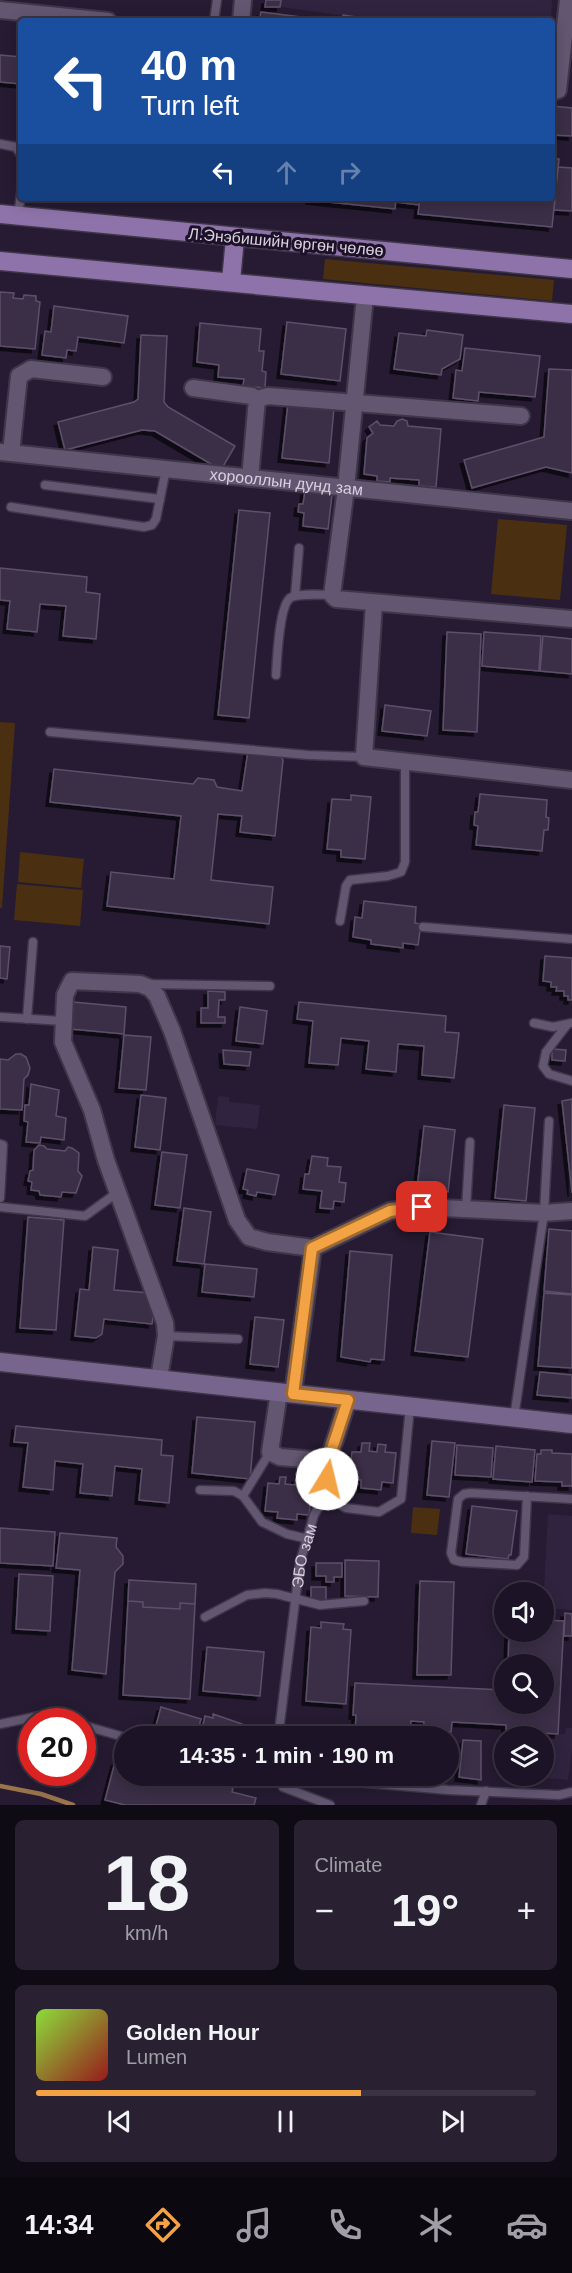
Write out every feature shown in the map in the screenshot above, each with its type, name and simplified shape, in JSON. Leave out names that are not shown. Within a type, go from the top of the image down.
[{"type":"main road","name":"Л.Энэбишийн өргөн чөлөө","points":[[9,215],[572,269]]},
{"type":"main road","points":[[231,282],[235,238]]},
{"type":"main road","points":[[0,261],[572,314]]},
{"type":"main road","points":[[0,1362],[572,1424]]},
{"type":"street","points":[[241,18],[243,0]]},
{"type":"street","points":[[555,91],[558,90],[568,0]]},
{"type":"street","points":[[0,10],[79,18]]},
{"type":"street","points":[[365,296],[346,488],[332,595],[336,599],[374,603],[572,619]]},
{"type":"street","points":[[5,452],[19,376],[31,369],[104,377]]},
{"type":"street","points":[[193,388],[252,396],[257,399],[268,396],[521,416]]},
{"type":"street","points":[[250,478],[257,399]]},
{"type":"street","name":"хорооллын дунд зам","points":[[5,452],[572,511]]},
{"type":"street","points":[[374,603],[364,758],[572,780]]},
{"type":"street","points":[[159,1378],[166,1336],[165,1323],[106,1160],[92,1110],[63,1042],[65,994],[72,981],[140,984],[150,988],[157,996],[172,1031],[237,1220],[249,1237],[267,1242],[312,1248],[390,1211],[422,1207],[544,1213],[572,1211]]},
{"type":"street","points":[[312,1248],[286,1393],[270,1452],[280,1457],[328,1461],[348,1400]]},
{"type":"lane","points":[[214,18],[216,0]]},
{"type":"lane","points":[[0,144],[16,147],[18,150]]},
{"type":"lane","points":[[9,215],[18,199]]},
{"type":"lane","points":[[10,507],[144,526],[152,525],[156,519],[166,469]]},
{"type":"lane","points":[[45,485],[160,499]]},
{"type":"lane","points":[[295,596],[299,548]]},
{"type":"lane","points":[[276,675],[285,606],[289,599],[295,596],[332,595]]},
{"type":"lane","points":[[50,732],[364,758]]},
{"type":"lane","points":[[340,921],[346,886],[350,880],[388,876],[401,872],[405,862],[405,761]]},
{"type":"lane","points":[[423,927],[572,939]]},
{"type":"lane","points":[[27,1019],[33,942]]},
{"type":"lane","points":[[140,984],[270,986]]},
{"type":"lane","points":[[0,1017],[63,1021]]},
{"type":"lane","points":[[534,1023],[553,1027],[569,1024]]},
{"type":"lane","points":[[569,1024],[546,1052],[543,1066],[549,1074],[572,1081]]},
{"type":"lane","points":[[514,1418],[544,1213],[549,1121]]},
{"type":"lane","points":[[466,1209],[470,1142]]},
{"type":"lane","points":[[0,1143],[3,1145],[0,1198]]},
{"type":"lane","points":[[0,1207],[85,1216],[118,1192]]},
{"type":"lane","points":[[166,1336],[238,1339]]},
{"type":"lane","points":[[325,1496],[346,1508],[379,1512],[401,1499],[410,1406]]},
{"type":"lane","points":[[243,1496],[270,1452]]},
{"type":"lane","name":"ЭБО зам","points":[[280,1726],[300,1562],[314,1515],[325,1496],[328,1461]]},
{"type":"lane","points":[[200,1490],[234,1491],[243,1496],[262,1522],[287,1534],[308,1539]]},
{"type":"lane","points":[[527,1496],[524,1557],[517,1566],[462,1563],[454,1560],[451,1553],[458,1499],[464,1494],[471,1493],[527,1496],[572,1499]]},
{"type":"lane","points":[[205,1617],[247,1595],[265,1593],[320,1605],[364,1601]]},
{"type":"lane","points":[[0,1724],[18,1720]]},
{"type":"lane","points":[[96,1729],[114,1734]]},
{"type":"lane","points":[[397,1786],[559,1795],[572,1792]]},
{"type":"lane","points":[[283,1787],[330,1805]]},
{"type":"lane","points":[[481,1805],[486,1791]]},
{"type":"shaded area","points":[[281,0],[552,0],[551,18],[362,18],[280,7]]},
{"type":"shaded area","points":[[325,259],[554,280],[552,301],[323,279]]},
{"type":"shaded area","points":[[498,519],[567,525],[560,600],[491,594]]},
{"type":"shaded area","points":[[0,722],[15,723],[2,908],[0,908]]},
{"type":"shaded area","points":[[20,852],[84,859],[81,888],[18,882]]},
{"type":"shaded area","points":[[17,884],[83,890],[80,926],[14,920]]},
{"type":"shaded area","points":[[218,1096],[229,1097],[229,1102],[260,1105],[257,1129],[215,1125]]},
{"type":"shaded area","points":[[413,1507],[440,1509],[437,1535],[411,1533]]},
{"type":"shaded area","points":[[548,1514],[572,1516],[572,1610],[554,1609],[554,1582],[544,1582]]},
{"type":"shaded area","points":[[566,1728],[572,1728],[568,1780],[554,1779],[554,1735],[565,1734]]},
{"type":"building","points":[[266,0],[281,0],[280,7],[265,7]]},
{"type":"building","points":[[261,12],[309,18],[260,18]]},
{"type":"building","points":[[343,15],[363,18],[342,18]]},
{"type":"building","points":[[0,55],[18,57],[18,84],[0,82]]},
{"type":"building","points":[[555,106],[572,108],[572,136],[555,135]]},
{"type":"building","points":[[555,159],[559,159],[555,198]]},
{"type":"building","points":[[558,167],[572,168],[572,211],[554,210]]},
{"type":"building","points":[[319,201],[396,201],[395,209]]},
{"type":"building","points":[[396,201],[420,201],[419,205]]},
{"type":"building","points":[[420,201],[555,201],[552,227],[418,214]]},
{"type":"building","points":[[0,292],[14,293],[13,298],[23,299],[24,295],[36,296],[36,301],[40,302],[35,349],[0,346]]},
{"type":"building","points":[[54,306],[128,316],[124,343],[78,337],[76,351],[67,350],[66,358],[42,355],[45,331],[51,332]]},
{"type":"building","points":[[287,322],[346,329],[340,381],[281,374]]},
{"type":"building","points":[[200,323],[261,329],[259,351],[264,351],[262,371],[266,372],[265,388],[243,386],[244,379],[218,377],[219,365],[197,362]]},
{"type":"building","points":[[427,330],[463,335],[460,359],[442,369],[441,375],[394,369],[399,333],[426,336]]},
{"type":"building","points":[[141,335],[167,336],[164,402],[168,407],[235,446],[221,470],[155,431],[142,430],[65,450],[58,422],[138,399]]},
{"type":"building","points":[[465,348],[540,356],[535,397],[479,392],[478,401],[453,398],[456,370],[462,371]]},
{"type":"building","points":[[549,369],[572,370],[572,473],[546,467],[472,488],[464,460],[544,437]]},
{"type":"building","points":[[288,403],[334,408],[329,463],[282,458]]},
{"type":"building","points":[[402,419],[407,421],[408,426],[441,429],[436,487],[419,486],[419,480],[390,478],[390,482],[377,481],[377,476],[364,474],[367,438],[373,433],[369,427],[377,421],[380,425],[394,426]]},
{"type":"building","points":[[305,491],[332,495],[328,529],[303,526],[304,513],[298,512],[299,504],[303,504]]},
{"type":"building","points":[[239,510],[270,513],[249,718],[218,715]]},
{"type":"building","points":[[0,568],[87,577],[86,592],[100,594],[96,639],[63,636],[66,606],[40,604],[37,632],[7,629],[10,601],[0,600]]},
{"type":"building","points":[[447,632],[481,634],[477,732],[443,730]]},
{"type":"building","points":[[484,632],[541,636],[539,671],[482,666]]},
{"type":"building","points":[[543,636],[572,639],[572,674],[540,671]]},
{"type":"building","points":[[385,705],[431,711],[427,736],[382,731]]},
{"type":"building","points":[[248,751],[280,755],[283,760],[275,836],[240,832],[242,816],[218,814],[211,880],[273,887],[269,924],[107,906],[111,872],[174,879],[181,816],[50,802],[54,769],[193,784],[198,778],[214,780],[217,787],[242,791]]},
{"type":"building","points":[[480,794],[547,800],[548,830],[544,830],[542,851],[476,845],[478,826],[474,825],[475,812],[478,812]]},
{"type":"building","points":[[351,795],[371,797],[365,859],[341,857],[341,850],[327,849],[332,799],[351,800]]},
{"type":"building","points":[[364,901],[416,907],[415,923],[421,924],[418,945],[403,943],[403,948],[371,944],[371,940],[353,937],[355,917],[362,918]]},
{"type":"building","points":[[0,946],[10,947],[7,979],[0,978]]},
{"type":"building","points":[[545,956],[572,958],[572,1000],[564,996],[564,991],[556,991],[557,987],[551,987],[551,982],[543,981]]},
{"type":"building","points":[[208,991],[225,992],[225,1000],[219,1000],[218,1017],[225,1017],[225,1023],[201,1023],[201,1008],[208,1008]]},
{"type":"building","points":[[73,1002],[126,1007],[124,1034],[71,1029]]},
{"type":"building","points":[[299,1002],[446,1016],[445,1032],[459,1033],[454,1078],[422,1075],[424,1046],[398,1044],[396,1072],[366,1069],[369,1041],[341,1038],[338,1065],[309,1063],[313,1021],[297,1019]]},
{"type":"building","points":[[240,1007],[267,1011],[263,1044],[236,1041]]},
{"type":"building","points":[[124,1035],[151,1037],[146,1090],[119,1088]]},
{"type":"building","points":[[552,1049],[566,1050],[565,1061],[552,1060]]},
{"type":"building","points":[[223,1050],[251,1052],[249,1066],[224,1064]]},
{"type":"building","points":[[16,1054],[26,1057],[30,1068],[24,1079],[22,1110],[0,1109],[0,1059],[8,1060]]},
{"type":"building","points":[[31,1084],[59,1090],[56,1116],[66,1118],[64,1140],[41,1137],[40,1143],[26,1142],[28,1122],[24,1121],[25,1105],[29,1105]]},
{"type":"building","points":[[141,1095],[166,1098],[160,1150],[135,1147]]},
{"type":"building","points":[[572,1099],[572,1193],[562,1101]]},
{"type":"building","points":[[504,1105],[535,1108],[526,1201],[495,1198]]},
{"type":"building","points":[[424,1126],[455,1130],[448,1192],[417,1189]]},
{"type":"building","points":[[39,1145],[47,1149],[65,1151],[68,1147],[79,1153],[78,1171],[82,1176],[76,1193],[62,1192],[61,1197],[40,1195],[39,1191],[31,1190],[32,1182],[28,1181],[30,1171],[33,1170],[34,1150]]},
{"type":"building","points":[[162,1152],[187,1155],[180,1208],[155,1205]]},
{"type":"building","points":[[312,1156],[328,1158],[327,1166],[341,1167],[339,1182],[346,1183],[344,1202],[334,1201],[333,1209],[320,1208],[322,1191],[303,1189],[305,1174],[309,1174]]},
{"type":"building","points":[[247,1169],[279,1175],[275,1195],[257,1192],[256,1196],[247,1194],[248,1190],[243,1189]]},
{"type":"building","points":[[184,1208],[211,1212],[204,1264],[177,1261]]},
{"type":"building","points":[[28,1217],[64,1220],[56,1330],[20,1328]]},
{"type":"building","points":[[549,1229],[572,1231],[572,1294],[544,1291]]},
{"type":"building","points":[[430,1232],[483,1239],[468,1357],[415,1351]]},
{"type":"building","points":[[93,1247],[118,1250],[114,1290],[150,1293],[155,1302],[152,1324],[104,1319],[102,1334],[96,1338],[75,1336],[80,1289],[89,1290]]},
{"type":"building","points":[[350,1251],[392,1255],[384,1360],[371,1359],[370,1362],[341,1357]]},
{"type":"building","points":[[205,1264],[257,1269],[254,1297],[202,1292]]},
{"type":"building","points":[[544,1293],[572,1295],[572,1368],[538,1366]]},
{"type":"building","points":[[255,1317],[284,1320],[278,1367],[250,1364]]},
{"type":"building","points":[[540,1372],[572,1375],[572,1398],[537,1395]]},
{"type":"building","points":[[197,1417],[255,1422],[250,1479],[192,1473]]},
{"type":"building","points":[[16,1426],[162,1440],[161,1455],[173,1456],[169,1503],[139,1500],[142,1469],[115,1466],[112,1496],[80,1493],[83,1464],[55,1461],[53,1490],[23,1487],[28,1443],[14,1442]]},
{"type":"building","points":[[432,1441],[455,1443],[449,1497],[427,1495]]},
{"type":"building","points":[[362,1443],[370,1443],[369,1451],[377,1452],[378,1444],[386,1445],[385,1452],[396,1453],[393,1483],[382,1482],[381,1490],[361,1488],[361,1480],[349,1479],[352,1452],[361,1452]]},
{"type":"building","points":[[457,1445],[493,1448],[491,1477],[455,1475]]},
{"type":"building","points":[[496,1446],[535,1450],[532,1482],[493,1479]]},
{"type":"building","points":[[541,1450],[572,1454],[572,1486],[562,1486],[562,1482],[535,1481],[537,1454],[541,1454]]},
{"type":"building","points":[[280,1477],[286,1477],[285,1484],[295,1485],[296,1478],[303,1479],[302,1486],[312,1487],[309,1515],[297,1514],[297,1520],[277,1518],[278,1512],[265,1511],[268,1483],[279,1484]]},
{"type":"building","points":[[472,1506],[517,1511],[511,1555],[508,1559],[466,1554]]},
{"type":"building","points":[[0,1528],[55,1532],[53,1566],[0,1563]]},
{"type":"building","points":[[60,1533],[117,1538],[116,1547],[123,1556],[123,1564],[115,1572],[106,1674],[72,1670],[80,1570],[56,1568]]},
{"type":"building","points":[[345,1560],[379,1561],[378,1597],[345,1596]]},
{"type":"building","points":[[316,1563],[342,1563],[342,1577],[334,1577],[334,1582],[326,1582],[326,1576],[316,1576]]},
{"type":"building","points":[[19,1574],[53,1576],[50,1631],[16,1629]]},
{"type":"building","points":[[129,1580],[196,1584],[195,1604],[180,1603],[180,1609],[143,1607],[143,1602],[128,1601]]},
{"type":"building","points":[[420,1581],[454,1582],[451,1675],[417,1675]]},
{"type":"building","points":[[311,1587],[326,1587],[326,1602],[311,1602]]},
{"type":"building","points":[[128,1601],[143,1602],[143,1607],[180,1609],[180,1603],[195,1604],[190,1699],[123,1695]]},
{"type":"building","points":[[565,1613],[572,1614],[572,1636],[564,1636]]},
{"type":"building","points":[[554,1621],[564,1621],[558,1734],[554,1734],[554,1726],[506,1726],[452,1722],[452,1726],[424,1726],[424,1722],[411,1721],[411,1726],[356,1726],[356,1715],[353,1715],[355,1683],[494,1690],[494,1714],[554,1714],[554,1654],[508,1654],[509,1642],[554,1642]]},
{"type":"building","points":[[321,1622],[344,1624],[343,1629],[351,1630],[346,1704],[306,1701],[311,1627],[321,1628]]},
{"type":"building","points":[[207,1647],[264,1652],[260,1696],[203,1691]]},
{"type":"building","points":[[161,1707],[201,1719],[199,1726],[156,1726]]},
{"type":"building","points":[[213,1714],[242,1724],[241,1726],[203,1726],[205,1716],[213,1718]]},
{"type":"building","points":[[463,1740],[481,1741],[481,1780],[459,1777]]},
{"type":"building","points":[[114,1766],[114,1786],[225,1786],[233,1788],[232,1792],[256,1798],[254,1805],[125,1805],[105,1800]]},
{"type":"waterway","points":[[0,1786],[41,1794],[73,1805]]},
{"type":"route","points":[[327,1479],[328,1461],[348,1400],[293,1394],[312,1248],[390,1211],[422,1207]]}]
